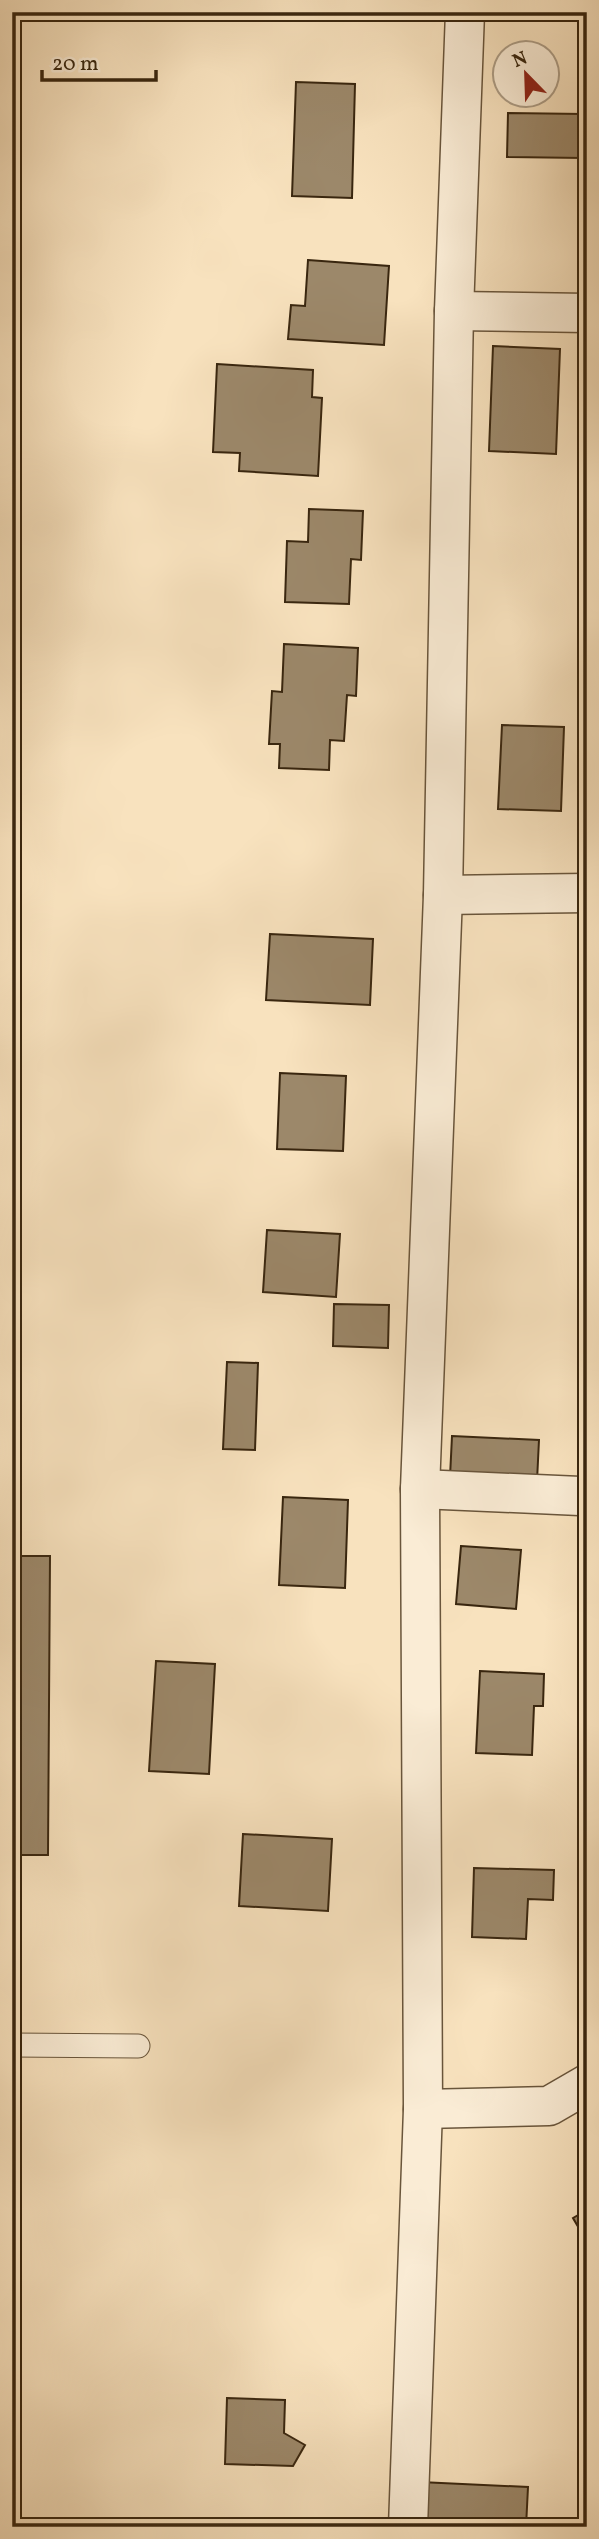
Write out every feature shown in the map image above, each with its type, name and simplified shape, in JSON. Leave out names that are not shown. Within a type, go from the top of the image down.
[{"type":"street","points":[[408,2527],[423,2109],[420,1489],[443,895],[454,311],[465,12]]},
{"type":"street","points":[[454,311],[587,313]]},
{"type":"street","points":[[443,895],[587,893]]},
{"type":"street","points":[[420,1489],[580,1496],[587,1494]]},
{"type":"street","points":[[423,2109],[549,2106],[587,2084]]},
{"type":"lane","points":[[12,2045],[138,2046]]},
{"type":"building","points":[[299,12],[350,12],[349,14]]},
{"type":"building","points":[[296,82],[355,84],[352,198],[292,196]]},
{"type":"building","points":[[508,113],[583,114],[583,158],[507,157]]},
{"type":"building","points":[[308,260],[389,266],[384,345],[288,339],[291,305],[305,306]]},
{"type":"building","points":[[493,346],[560,349],[556,454],[489,451]]},
{"type":"building","points":[[217,364],[313,370],[312,397],[322,398],[318,476],[239,471],[240,453],[213,452]]},
{"type":"building","points":[[309,509],[363,511],[361,560],[351,559],[349,604],[285,602],[287,541],[308,542]]},
{"type":"building","points":[[284,644],[358,648],[356,696],[347,695],[344,741],[330,740],[329,770],[279,768],[280,744],[269,744],[272,691],[282,692]]},
{"type":"building","points":[[502,725],[564,727],[561,811],[498,809]]},
{"type":"building","points":[[270,934],[373,939],[370,1005],[266,1000]]},
{"type":"building","points":[[280,1073],[346,1076],[343,1151],[277,1149]]},
{"type":"building","points":[[267,1230],[340,1234],[336,1297],[263,1292]]},
{"type":"building","points":[[334,1304],[389,1305],[388,1348],[333,1346]]},
{"type":"building","points":[[227,1362],[258,1363],[255,1450],[223,1449]]},
{"type":"building","points":[[452,1436],[539,1440],[537,1481],[450,1477]]},
{"type":"building","points":[[283,1497],[348,1500],[345,1588],[279,1585]]},
{"type":"building","points":[[461,1546],[521,1550],[516,1609],[456,1604]]},
{"type":"building","points":[[12,1556],[50,1556],[48,1855],[12,1855]]},
{"type":"building","points":[[156,1661],[215,1664],[209,1774],[149,1771]]},
{"type":"building","points":[[480,1671],[544,1674],[543,1706],[534,1706],[532,1755],[476,1753]]},
{"type":"building","points":[[243,1834],[332,1839],[328,1911],[239,1906]]},
{"type":"building","points":[[474,1868],[554,1870],[553,1900],[528,1899],[526,1939],[472,1937]]},
{"type":"building","points":[[587,2210],[587,2242],[573,2218]]},
{"type":"building","points":[[227,2398],[285,2400],[284,2433],[305,2445],[293,2466],[225,2464]]},
{"type":"building","points":[[420,2482],[528,2487],[526,2527],[418,2527]]}]
